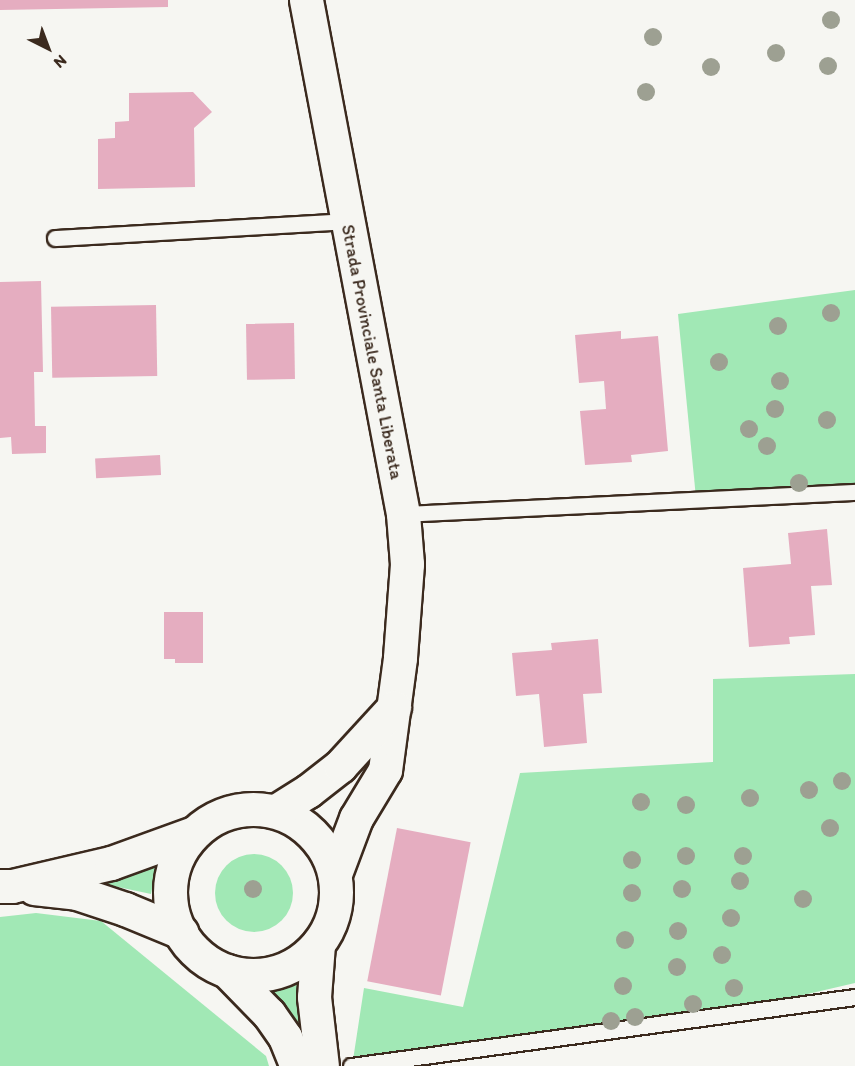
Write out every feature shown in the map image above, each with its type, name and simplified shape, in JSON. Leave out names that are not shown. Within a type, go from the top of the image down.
[{"type":"main road","name":"Strada Provinciale Santa Liberata","points":[[306,0],[403,514],[407,564],[385,770],[356,818],[334,874]]},
{"type":"main road","points":[[276,811],[308,791],[340,765],[393,707]]},
{"type":"main road","points":[[6,886],[111,863],[194,833],[212,820],[232,811],[254,808],[276,811],[296,820],[314,834],[327,853],[334,874],[336,899],[330,922],[318,944],[299,961],[276,972],[252,975],[227,971],[208,962],[193,949],[180,932],[172,907],[170,880],[178,855],[194,833]]},
{"type":"main road","points":[[6,886],[77,893],[125,909],[180,932]]},
{"type":"main road","points":[[318,944],[314,997],[322,1066]]},
{"type":"main road","points":[[227,971],[269,1014],[285,1037],[297,1066]]},
{"type":"lane","points":[[55,238],[346,221]]},
{"type":"lane","points":[[403,514],[855,492]]},
{"type":"lane","points":[[351,1066],[855,997]]},
{"type":"green space","points":[[855,290],[855,491],[696,498],[678,314]]},
{"type":"green space","points":[[855,674],[855,983],[799,996],[353,1060],[364,988],[463,1007],[520,773],[713,762],[713,679]]},
{"type":"green space","points":[[246,854],[262,854],[276,860],[287,871],[293,885],[293,901],[287,915],[276,926],[262,932],[246,932],[232,926],[221,915],[215,901],[215,885],[221,871],[232,860]]},
{"type":"green space","points":[[157,865],[151,894],[85,880]]},
{"type":"green space","points":[[36,913],[101,921],[266,1056],[269,1066],[0,1066],[0,917]]},
{"type":"green space","points":[[301,976],[311,1066],[271,992]]},
{"type":"building","points":[[0,0],[168,0],[168,7],[0,10]]},
{"type":"building","points":[[193,92],[212,112],[194,128],[195,187],[98,189],[98,139],[115,138],[115,122],[129,121],[129,93]]},
{"type":"building","points":[[41,281],[43,372],[34,372],[35,426],[46,426],[46,453],[12,454],[11,437],[0,438],[0,282]]},
{"type":"building","points":[[156,305],[157,376],[52,378],[51,307]]},
{"type":"building","points":[[294,323],[295,379],[247,380],[246,324]]},
{"type":"building","points":[[621,331],[621,339],[658,336],[668,451],[631,455],[632,462],[585,465],[580,411],[606,409],[604,381],[579,383],[575,335]]},
{"type":"building","points":[[160,455],[161,475],[96,478],[95,458]]},
{"type":"building","points":[[827,529],[832,585],[811,586],[815,635],[789,637],[790,644],[749,647],[743,568],[791,564],[788,533]]},
{"type":"building","points":[[164,612],[203,612],[203,663],[175,663],[175,659],[164,659]]},
{"type":"building","points":[[598,639],[602,693],[583,694],[587,743],[544,747],[539,694],[516,696],[512,653],[552,650],[551,643]]},
{"type":"building","points":[[397,828],[471,842],[441,995],[367,981]]}]
